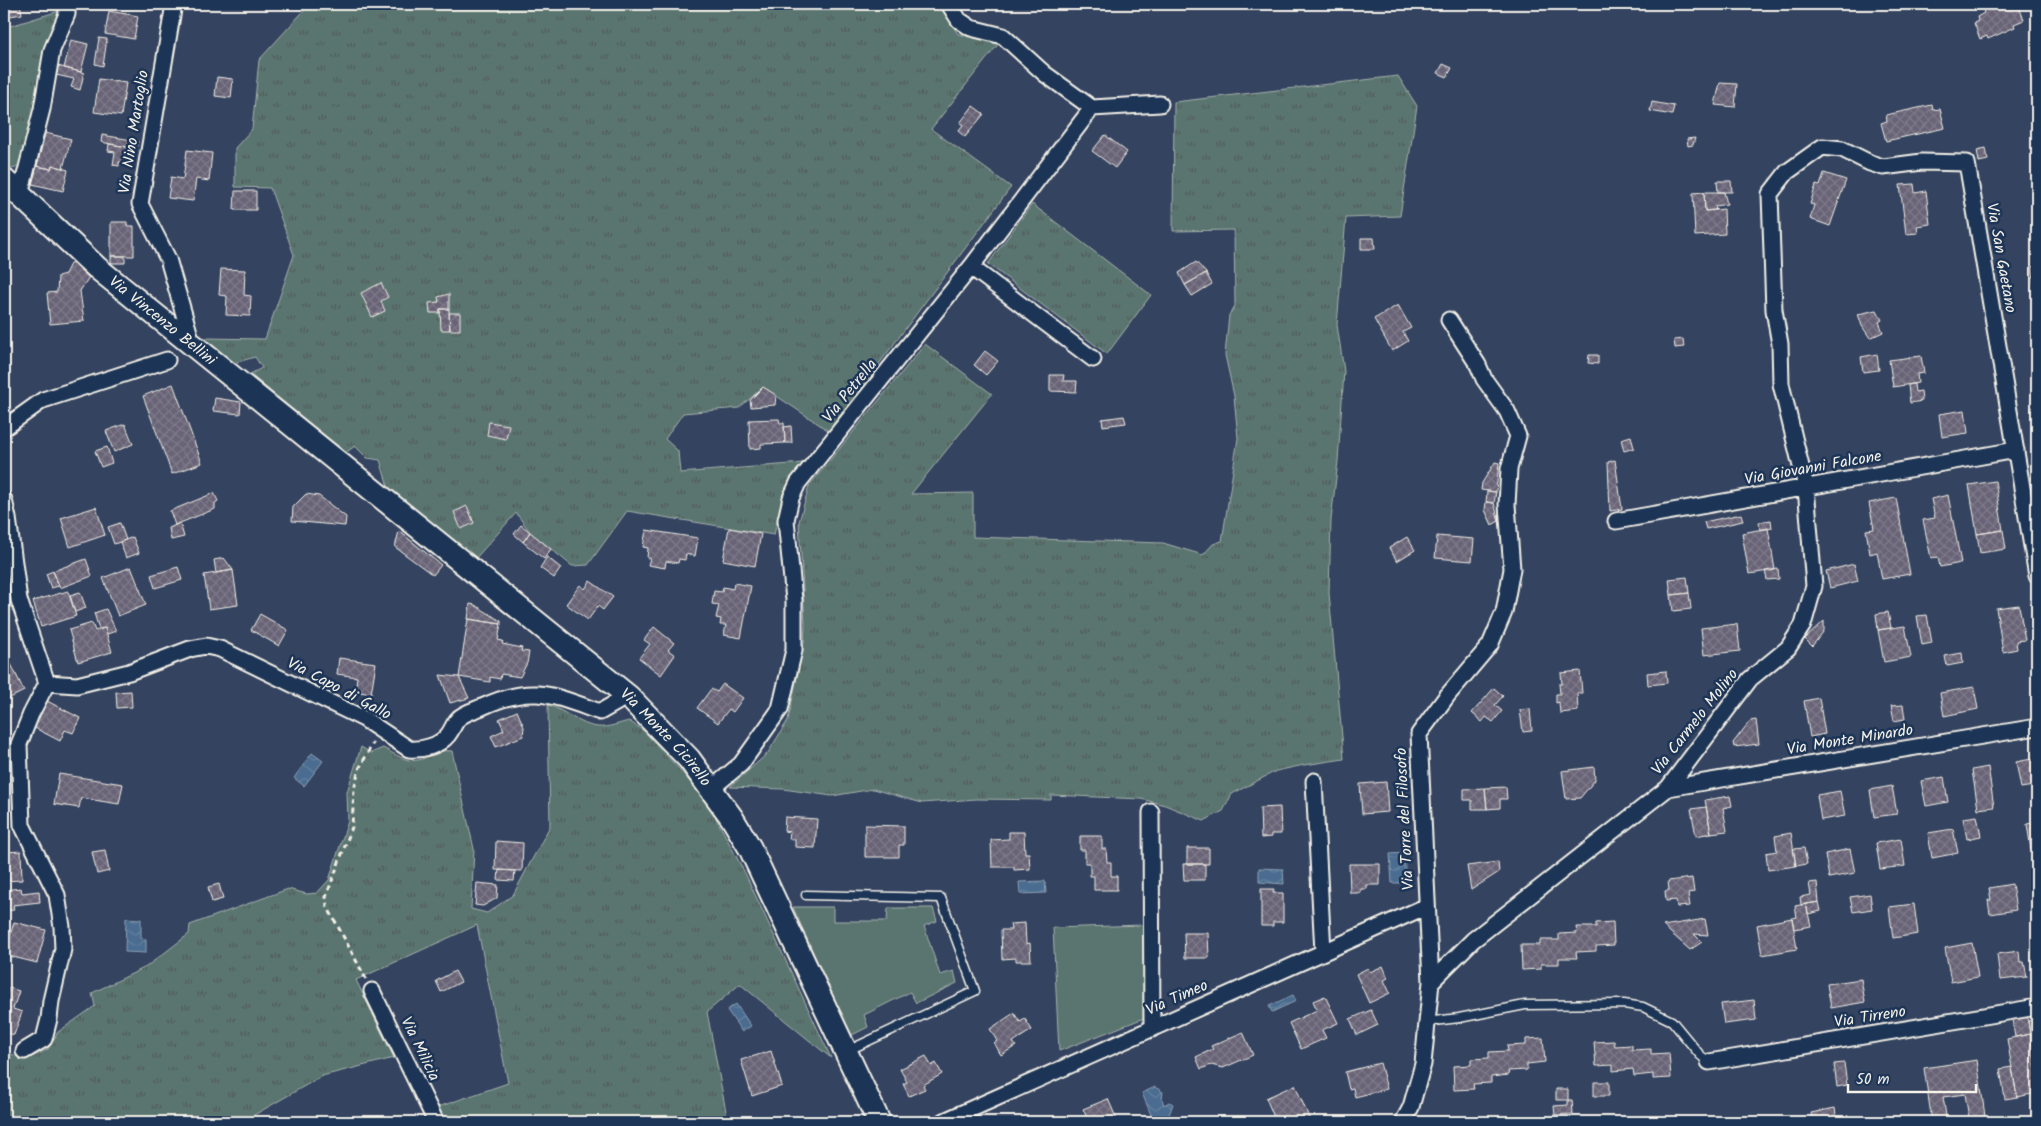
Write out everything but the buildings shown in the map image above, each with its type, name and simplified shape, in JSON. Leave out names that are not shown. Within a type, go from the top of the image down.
[{"type":"street","points":[[20,195],[42,109],[52,50],[67,14],[67,6],[64,4]]},
{"type":"street","name":"Via Nino Martoglio","points":[[174,4],[140,204],[168,259],[194,347]]},
{"type":"street","points":[[949,4],[958,20],[971,28],[1003,36],[1045,74],[1092,108],[1160,104]]},
{"type":"street","name":"Via Petrella","points":[[712,788],[742,764],[780,709],[794,650],[794,600],[786,520],[791,498],[798,483],[972,266],[1092,108]]},
{"type":"street","name":"Via San Gaetano","points":[[1770,194],[1787,172],[1822,147],[1842,149],[1870,163],[1883,167],[1922,162],[1967,163],[2037,576]]},
{"type":"street","name":"Via Vincenzo Bellini","points":[[4,180],[96,267],[328,454]]},
{"type":"street","name":"Via Carmelo Molino","points":[[1431,982],[1473,940],[1668,788],[1750,679],[1788,648],[1804,625],[1814,586],[1806,487],[1781,384],[1780,344],[1774,310],[1770,194]]},
{"type":"street","points":[[972,266],[1093,359]]},
{"type":"street","name":"Via Torre del Filosofo","points":[[1403,1122],[1411,1107],[1422,1064],[1431,982],[1419,734],[1446,696],[1490,645],[1504,612],[1512,570],[1508,469],[1518,436],[1507,411],[1484,379],[1478,364],[1449,320]]},
{"type":"street","points":[[4,428],[43,400],[167,360]]},
{"type":"street","name":"Via Giovanni Falcone","points":[[1616,521],[2016,450]]},
{"type":"street","name":"Via Monte Cicirello","points":[[328,454],[628,696],[656,723],[712,788],[750,848],[879,1122]]},
{"type":"street","points":[[4,500],[19,600],[47,683],[18,744],[22,825],[57,895],[63,949],[51,1001],[50,1019],[44,1039],[24,1051]]},
{"type":"street","name":"Via Capo di Gallo","points":[[47,683],[77,685],[129,672],[190,649],[206,646],[220,649],[364,719],[409,749],[418,750],[427,748],[447,736],[458,718],[508,697],[523,693],[551,695],[600,712],[628,696]]},
{"type":"street","name":"Via Monte Minardo","points":[[1668,788],[2037,727]]},
{"type":"street","points":[[1314,781],[1323,952]]},
{"type":"street","points":[[1151,812],[1152,1028]]},
{"type":"street","name":"Via Timeo","points":[[942,1122],[1427,906]]},
{"type":"street","name":"Via Milicia","points":[[372,991],[436,1122]]},
{"type":"street","name":"Via Tirreno","points":[[1709,1062],[2037,1007]]},
{"type":"lane","points":[[806,895],[941,898],[975,991],[845,1052]]},
{"type":"lane","points":[[1426,1022],[1460,1018],[1526,1005],[1624,1004],[1643,1008],[1672,1021],[1700,1055],[1709,1062]]},
{"type":"path","points":[[372,991],[327,906],[326,897],[352,827],[354,789],[359,769],[382,730]]},
{"type":"green space","points":[[310,4],[939,4],[958,34],[1000,42],[931,129],[1011,187],[829,431],[763,387],[739,408],[683,413],[665,439],[678,451],[680,473],[803,463],[784,491],[774,535],[627,511],[588,565],[572,566],[530,532],[516,513],[475,559],[390,493],[380,460],[367,458],[355,446],[344,454],[250,374],[262,368],[255,357],[234,363],[204,338],[265,339],[294,255],[270,188],[235,187],[235,148],[252,129],[259,60]]},
{"type":"green space","points":[[59,11],[61,14],[24,160],[16,168],[10,169],[4,164],[4,28]]},
{"type":"green space","points":[[1398,76],[1417,106],[1400,216],[1346,218],[1337,325],[1344,371],[1338,461],[1331,520],[1329,593],[1344,759],[1276,771],[1232,794],[1223,811],[1204,821],[1165,805],[1141,799],[1051,795],[1051,800],[976,799],[922,803],[873,789],[832,796],[783,789],[730,787],[768,753],[788,720],[804,644],[805,624],[799,522],[809,486],[925,344],[992,394],[911,494],[973,493],[973,537],[1163,543],[1203,555],[1213,544],[1222,541],[1238,438],[1234,396],[1225,355],[1229,315],[1235,306],[1234,230],[1173,231],[1174,102]]},
{"type":"green space","points":[[1032,204],[1151,295],[1107,354],[988,264]]},
{"type":"green space","points":[[548,705],[592,726],[606,727],[629,721],[644,731],[708,803],[745,873],[831,1058],[740,984],[707,1012],[728,1122],[446,1122],[438,1107],[508,1083],[477,925],[356,980],[394,1058],[322,1076],[242,1122],[4,1122],[4,1051],[26,1060],[48,1049],[58,1032],[95,1006],[92,993],[146,967],[189,934],[190,925],[288,889],[307,894],[317,893],[329,880],[348,821],[347,792],[361,747],[371,753],[383,748],[400,757],[414,761],[438,752],[452,751],[474,849],[471,909],[487,913],[513,895],[550,826]]},
{"type":"green space","points":[[793,907],[833,907],[833,921],[887,921],[888,908],[933,908],[937,921],[924,926],[940,975],[954,971],[957,983],[916,1003],[910,992],[864,1015],[868,1027],[850,1036]]},
{"type":"green space","points":[[1143,925],[1144,1018],[1059,1051],[1053,928]]},
{"type":"water","points":[[312,753],[323,761],[304,786],[294,778]]},
{"type":"water","points":[[1404,853],[1406,883],[1392,883],[1390,854]]},
{"type":"water","points":[[1259,868],[1283,869],[1284,884],[1259,882]]},
{"type":"water","points":[[1045,881],[1046,893],[1020,894],[1019,882]]},
{"type":"water","points":[[126,918],[141,919],[141,938],[146,939],[146,953],[125,952]]},
{"type":"water","points":[[1293,995],[1296,1001],[1272,1012],[1269,1006]]},
{"type":"water","points":[[736,1004],[751,1026],[742,1032],[727,1010]]},
{"type":"water","points":[[1155,1087],[1163,1092],[1162,1099],[1164,1105],[1169,1102],[1173,1104],[1169,1115],[1163,1122],[1154,1122],[1142,1093]]}]
